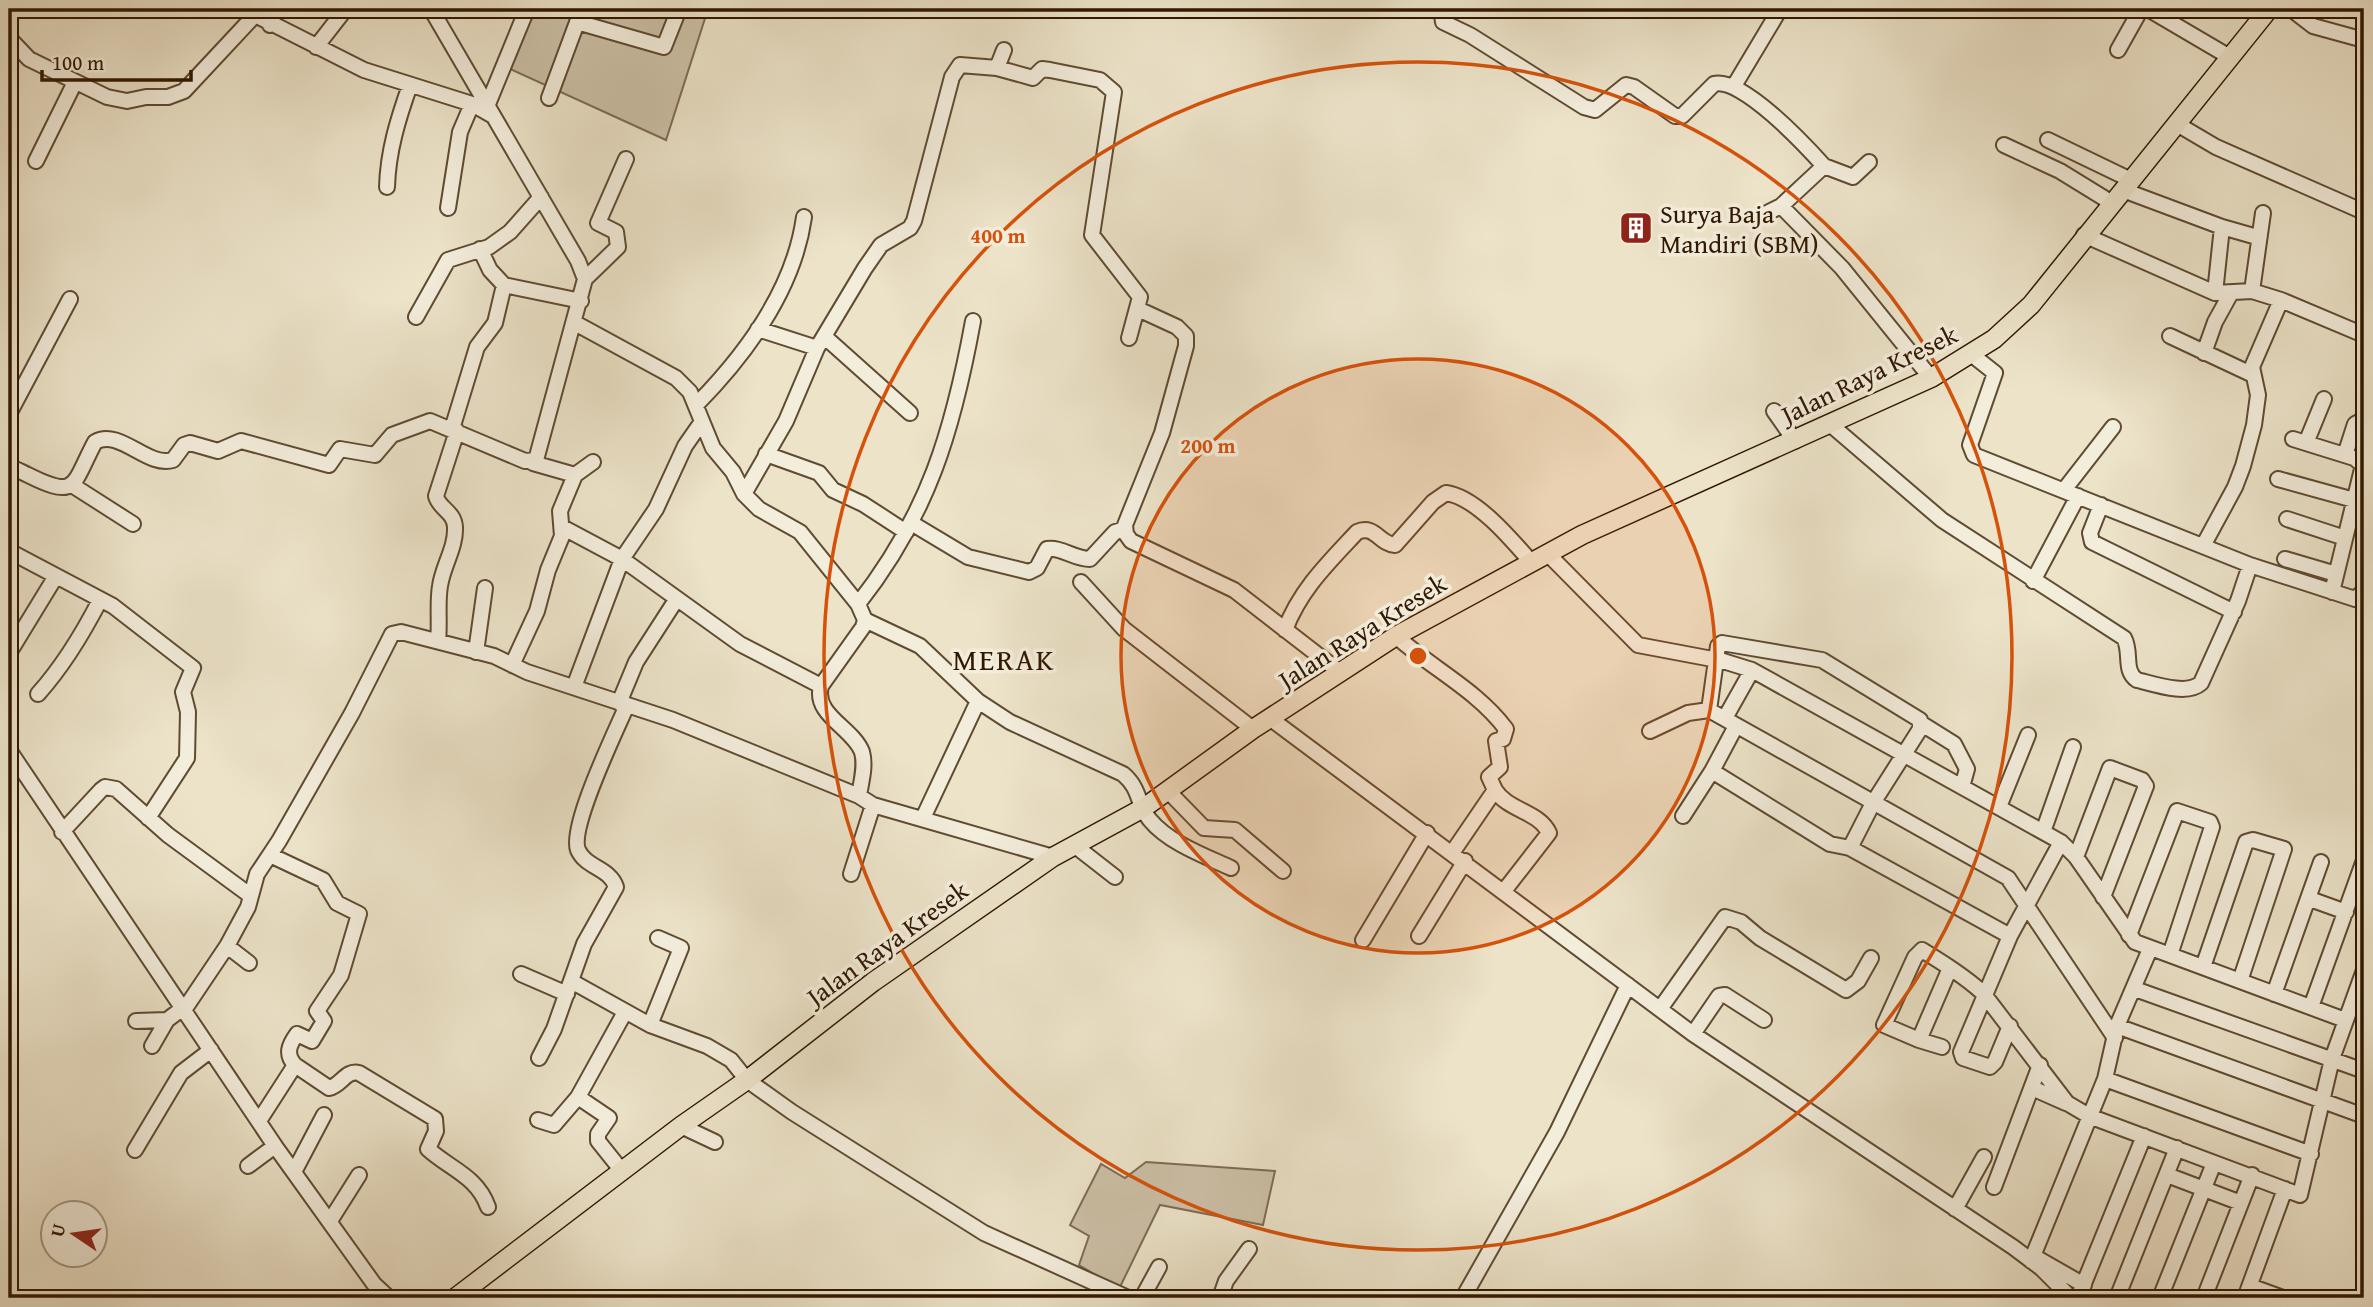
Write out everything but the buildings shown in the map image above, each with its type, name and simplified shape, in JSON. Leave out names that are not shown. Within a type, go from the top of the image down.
[{"type":"main road","name":"Jalan Raya Kresek","points":[[455,1298],[681,1126],[747,1080],[873,982],[1053,857],[1145,807],[1254,729],[1396,636],[1539,557],[1693,483],[1831,425],[1931,378],[1971,354],[2031,305],[2084,234],[2269,9]]},
{"type":"street","points":[[270,25],[276,9]]},
{"type":"street","points":[[432,9],[585,278]]},
{"type":"street","points":[[491,110],[527,9]]},
{"type":"street","points":[[548,98],[579,15],[664,47],[678,9]]},
{"type":"street","points":[[1441,9],[1443,22],[1470,35],[1584,107],[1595,110],[1620,86],[1626,85],[1634,87],[1675,116],[1682,116],[1714,84],[1734,86],[1797,137],[1824,166],[1853,177],[1869,162]]},
{"type":"street","points":[[1734,86],[1780,9]]},
{"type":"street","points":[[2118,50],[2141,9]]},
{"type":"street","points":[[2148,9],[2228,56]]},
{"type":"street","points":[[2291,9],[2314,26],[2364,40]]},
{"type":"street","points":[[316,47],[344,11]]},
{"type":"street","points":[[9,38],[29,59],[75,84],[107,97],[127,101],[168,97],[184,91],[256,12],[270,25],[364,71],[491,110]]},
{"type":"street","points":[[997,68],[1004,50]]},
{"type":"street","points":[[744,494],[786,421],[821,342],[881,245],[910,228],[914,221],[955,70],[960,65],[997,68],[1033,78],[1042,69],[1050,70],[1100,80],[1115,92],[1092,235],[1095,244],[1137,291],[1138,309],[1129,338]]},
{"type":"street","points":[[36,160],[75,84]]},
{"type":"street","points":[[387,187],[388,162],[395,129],[410,85]]},
{"type":"street","points":[[448,208],[460,132],[472,104]]},
{"type":"street","points":[[2177,124],[2216,147],[2364,212]]},
{"type":"street","points":[[2048,140],[2080,157],[2109,167],[2122,191]]},
{"type":"street","points":[[2004,145],[2060,171],[2257,237]]},
{"type":"street","points":[[533,463],[538,455],[581,302],[585,278],[618,247],[617,232],[598,223],[626,159]]},
{"type":"street","points":[[1763,215],[1781,206],[1824,166]]},
{"type":"street","points":[[416,317],[448,260],[489,247],[510,232],[541,197]]},
{"type":"street","points":[[1781,206],[1842,268],[1931,378]]},
{"type":"street","points":[[2252,291],[2257,237],[2263,213]]},
{"type":"street","points":[[697,404],[719,381],[758,329],[794,263],[804,217]]},
{"type":"street","points":[[2215,293],[2222,227]]},
{"type":"street","points":[[2084,234],[2215,293],[2252,291],[2281,300],[2364,335]]},
{"type":"street","points":[[480,249],[490,270],[505,285],[581,302]]},
{"type":"street","points":[[438,641],[439,589],[452,549],[455,527],[453,516],[436,496],[477,347],[495,323],[505,285]]},
{"type":"street","points":[[2204,353],[2215,322],[2231,293]]},
{"type":"street","points":[[9,414],[70,299]]},
{"type":"street","points":[[2203,546],[2235,487],[2254,425],[2258,395],[2251,374],[2256,356],[2281,300]]},
{"type":"street","points":[[1138,309],[1177,327],[1186,336],[1186,346],[1162,433],[1125,529],[1131,541],[1234,590],[1340,673]]},
{"type":"street","points":[[858,604],[878,579],[909,528],[942,453],[961,383],[973,321]]},
{"type":"street","points":[[575,323],[676,378],[697,404],[701,423],[713,448],[733,472],[744,494],[759,509],[800,532],[858,604],[865,620],[920,646],[978,701],[1010,722],[1123,774],[1135,783],[1151,821],[1199,854],[1231,868]]},
{"type":"street","points":[[758,329],[821,342],[910,413]]},
{"type":"street","points":[[2170,336],[2251,374]]},
{"type":"street","points":[[1971,354],[1994,373],[1970,451],[2250,565],[2355,599],[2364,591]]},
{"type":"street","points":[[2324,399],[2299,441],[2359,460],[2362,465],[2332,592]]},
{"type":"street","points":[[1774,411],[1795,441]]},
{"type":"street","points":[[2345,455],[2355,424],[2364,419]]},
{"type":"street","points":[[9,466],[56,489],[66,489],[72,485],[95,442],[101,438],[113,440],[164,462],[173,460],[184,445],[190,443],[218,451],[241,441],[326,465],[333,462],[340,449],[375,455],[392,435],[425,421],[455,430],[533,463],[575,475]]},
{"type":"street","points":[[574,687],[622,559],[656,509],[685,446],[701,423]]},
{"type":"street","points":[[1831,425],[1942,520],[2124,638],[2131,676],[2172,687],[2193,688],[2201,682],[2234,612],[2250,565]]},
{"type":"street","points":[[2033,581],[2071,493],[2113,427]]},
{"type":"street","points":[[766,454],[819,473],[833,490],[968,557],[1029,572],[1038,568],[1047,549],[1057,549],[1076,558],[1090,559],[1115,532],[1125,529]]},
{"type":"street","points":[[512,665],[537,611],[548,570],[562,536],[560,511],[575,475],[593,462]]},
{"type":"street","points":[[2278,479],[2354,500]]},
{"type":"street","points":[[72,485],[133,524]]},
{"type":"street","points":[[1285,630],[1295,604],[1309,584],[1357,533],[1364,529],[1371,530],[1388,544],[1395,545],[1433,502],[1446,494],[1454,494],[1539,557],[1638,645],[1752,670],[2060,842],[2076,857],[2135,942],[2345,1020]]},
{"type":"street","points":[[2101,505],[2090,534],[2092,542],[2234,612]]},
{"type":"street","points":[[2287,519],[2345,538]]},
{"type":"street","points":[[562,527],[622,559],[740,645],[821,686]]},
{"type":"street","points":[[9,551],[133,620],[193,668],[183,692],[187,712],[187,758],[148,818]]},
{"type":"street","points":[[2285,559],[2336,574]]},
{"type":"street","points":[[9,653],[56,576]]},
{"type":"street","points":[[1081,582],[1125,629],[1254,729]]},
{"type":"street","points":[[476,652],[485,588]]},
{"type":"street","points":[[38,694],[79,641],[100,600]]},
{"type":"street","points":[[540,1058],[594,922],[616,887],[609,874],[587,861],[578,850],[577,839],[589,795],[636,662],[676,600]]},
{"type":"street","points":[[859,796],[864,764],[862,752],[854,738],[823,708],[818,695],[821,686],[865,620]]},
{"type":"street","points":[[152,1046],[167,1020],[183,1009],[226,946],[251,896],[257,874],[352,713],[392,634],[401,632],[476,652],[673,720],[859,796],[873,805],[1053,857]]},
{"type":"street","points":[[1396,636],[1426,664],[1467,690],[1506,729],[1503,739],[1496,741],[1500,767],[1489,777],[1495,790],[1518,811],[1529,814],[1545,826],[1549,833],[1504,891]]},
{"type":"street","points":[[1709,710],[1718,646],[1722,643],[1822,660],[1920,720],[1955,746],[1967,769],[1962,787]]},
{"type":"street","points":[[1683,816],[1712,771],[1752,670]]},
{"type":"street","points":[[923,818],[978,701]]},
{"type":"street","points":[[1650,731],[1688,713],[1709,710],[2008,878],[2036,890]]},
{"type":"street","points":[[1272,719],[1693,1034],[2081,1292],[2144,1136]]},
{"type":"street","points":[[1850,848],[1873,803],[1922,724]]},
{"type":"street","points":[[1999,807],[2028,735]]},
{"type":"street","points":[[2043,832],[2073,747]]},
{"type":"street","points":[[9,750],[183,1009],[204,1055],[259,1121],[273,1147],[389,1298]]},
{"type":"street","points":[[2076,857],[2110,768],[2142,780],[2146,786],[2103,897]]},
{"type":"street","points":[[1712,771],[1830,844],[1850,848],[2010,936]]},
{"type":"street","points":[[62,832],[105,787],[116,789],[148,818],[251,896]]},
{"type":"street","points":[[1452,853],[1495,790]]},
{"type":"street","points":[[1168,791],[1199,825],[1211,830],[1235,830],[1283,871]]},
{"type":"street","points":[[851,874],[873,805]]},
{"type":"street","points":[[2129,935],[2177,811],[2210,822],[2212,827],[2170,955]]},
{"type":"street","points":[[1363,940],[1427,833]]},
{"type":"street","points":[[2203,967],[2246,842],[2253,840],[2284,849],[2240,981]]},
{"type":"street","points":[[2010,1027],[1995,1062],[1990,1067],[1963,1058],[1961,1052],[1983,993],[2060,842]]},
{"type":"street","points":[[1074,845],[1115,877]]},
{"type":"street","points":[[270,855],[323,880],[337,903],[359,914],[341,975],[317,1011],[324,1021],[312,1041],[297,1034],[289,1048],[289,1057],[295,1065],[329,1088],[345,1076],[359,1073],[429,1113],[437,1125],[428,1149],[463,1171],[483,1192],[488,1207]]},
{"type":"street","points":[[1419,936],[1465,861]]},
{"type":"street","points":[[2274,994],[2321,862]]},
{"type":"street","points":[[2311,1007],[2363,868]]},
{"type":"street","points":[[2008,878],[2026,908],[2116,1032],[2364,1116]]},
{"type":"street","points":[[2310,899],[2346,912]]},
{"type":"street","points":[[1660,1009],[1725,917],[1739,920],[1760,938],[1846,990],[1858,981],[1871,958]]},
{"type":"street","points":[[650,1025],[681,947],[658,938]]},
{"type":"street","points":[[226,946],[249,963]]},
{"type":"street","points":[[2033,1259],[2105,1079],[2116,1032],[2150,949]]},
{"type":"street","points":[[1942,1047],[1884,1025],[1917,952],[1922,950],[1983,993],[2067,1103]]},
{"type":"street","points":[[1919,1040],[1950,968]]},
{"type":"street","points":[[2032,1088],[2089,1116],[2297,1194],[2303,1193],[2320,1102],[2345,1020],[2364,970]]},
{"type":"street","points":[[521,974],[569,988],[650,1025],[707,1046],[730,1060],[747,1080],[792,1112],[984,1233],[1128,1298]]},
{"type":"street","points":[[1463,1298],[1557,1132],[1628,985]]},
{"type":"street","points":[[2135,989],[2364,1071]]},
{"type":"street","points":[[1693,1034],[1720,996],[1725,995],[1764,1020]]},
{"type":"street","points":[[538,1120],[554,1125],[578,1097],[625,1012]]},
{"type":"street","points":[[136,1021],[167,1020]]},
{"type":"street","points":[[135,1150],[181,1073],[204,1055]]},
{"type":"street","points":[[259,1121],[295,1065]]},
{"type":"street","points":[[1994,1187],[2040,1065]]},
{"type":"street","points":[[2105,1079],[2311,1154]]},
{"type":"street","points":[[578,1097],[609,1118],[598,1134],[598,1141],[622,1171]]},
{"type":"street","points":[[294,1172],[324,1115]]},
{"type":"street","points":[[681,1126],[715,1142]]},
{"type":"street","points":[[253,1162],[273,1147]]},
{"type":"street","points":[[2117,1298],[2177,1148]]},
{"type":"street","points":[[1955,1209],[1984,1157]]},
{"type":"street","points":[[2160,1298],[2214,1163]]},
{"type":"street","points":[[330,1221],[359,1175]]},
{"type":"street","points":[[2167,1175],[2241,1203]]},
{"type":"street","points":[[2204,1298],[2252,1175]]},
{"type":"street","points":[[2283,1298],[2247,1292],[2286,1189]]},
{"type":"street","points":[[1220,1298],[1226,1281],[1249,1249]]},
{"type":"street","points":[[2033,1259],[2071,1298]]},
{"type":"street","points":[[1142,1298],[1159,1267]]},
{"type":"shaded area","points":[[524,9],[708,9],[666,140],[510,69]]},
{"type":"shaded area","points":[[1146,1162],[1275,1171],[1263,1225],[1160,1205],[1119,1289],[1079,1265],[1089,1236],[1070,1225],[1101,1164],[1125,1178]]},
{"type":"place","name":"Surya Baja Mandiri (SBM)","points":[[1636,228]]},
{"type":"district","name":"MERAK","points":[[1004,659]]}]
